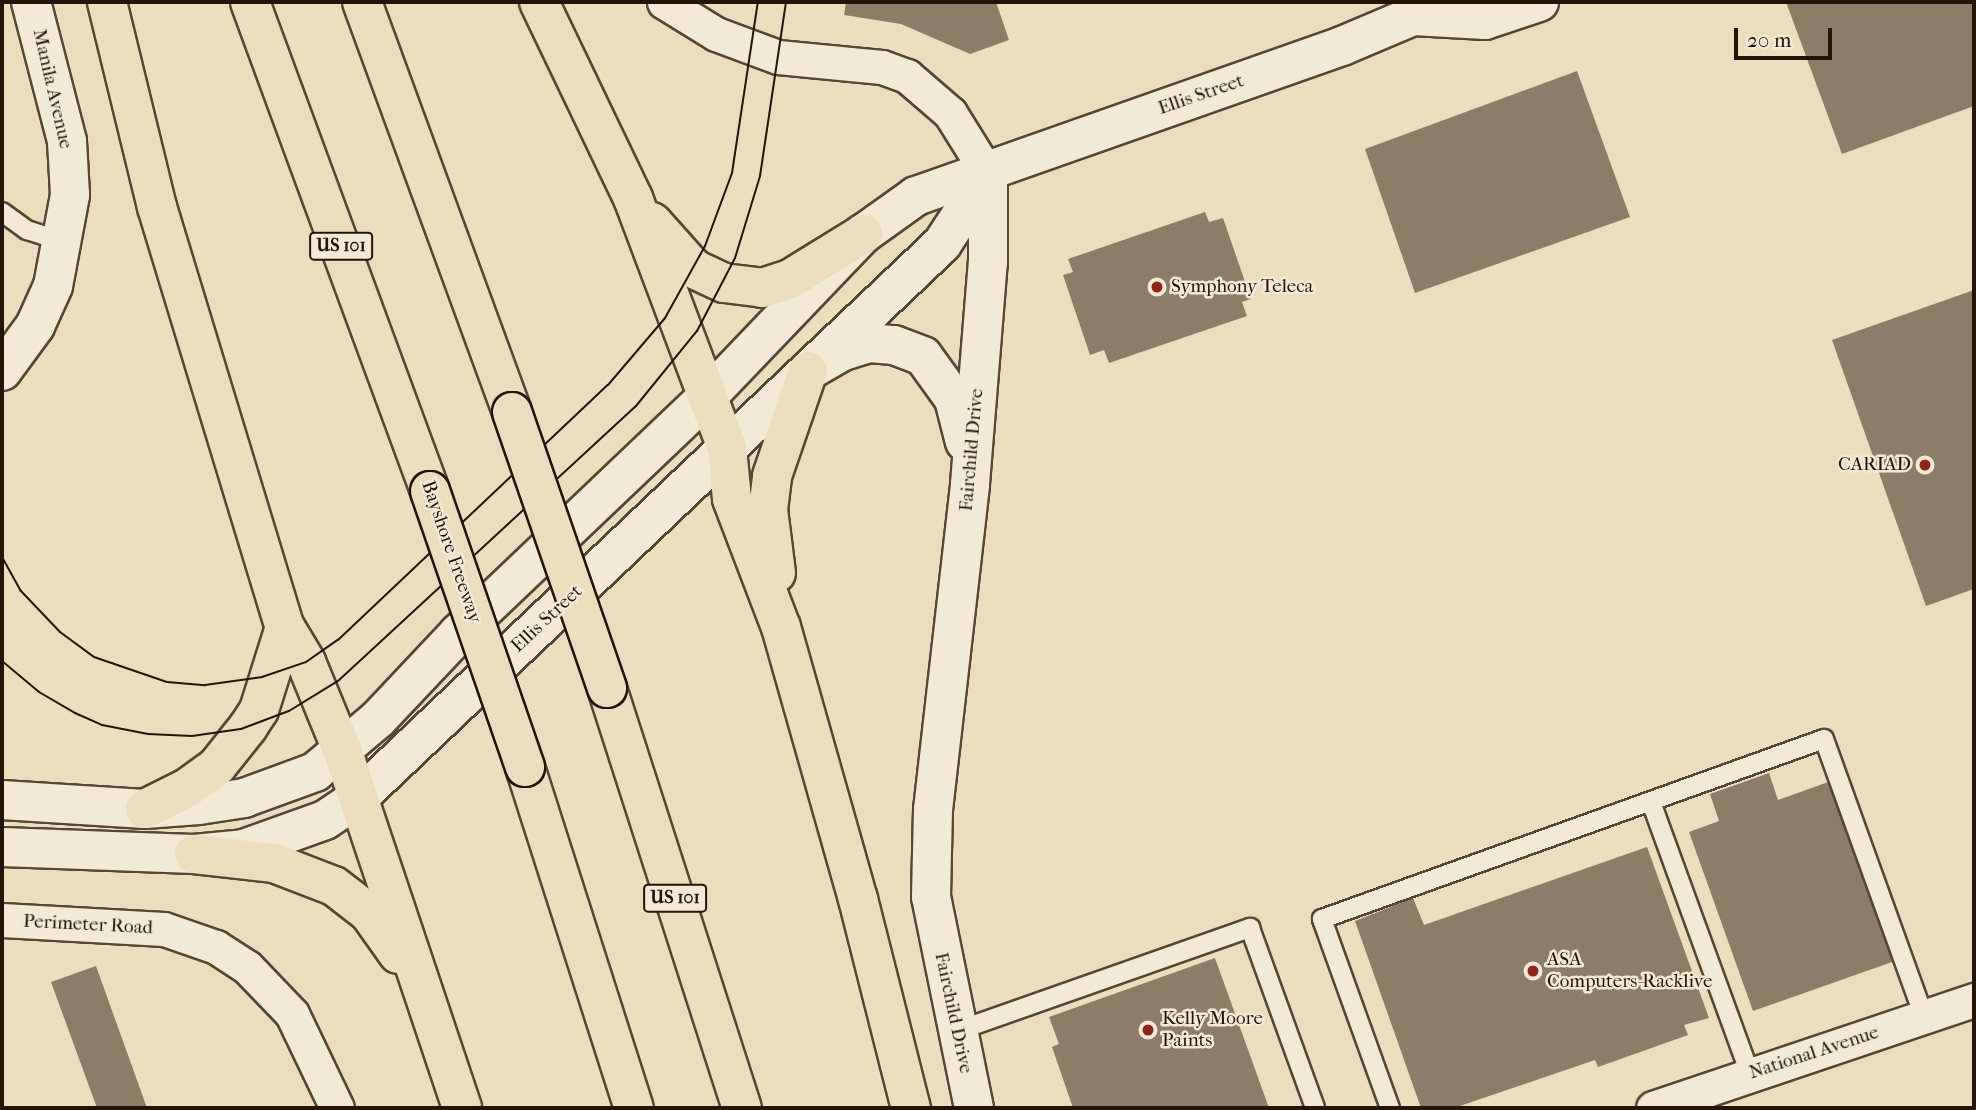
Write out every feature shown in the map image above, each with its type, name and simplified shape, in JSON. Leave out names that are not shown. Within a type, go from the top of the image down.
[{"type":"highway","points":[[107,2],[157,208],[285,627],[306,662],[343,752],[462,1108]]},
{"type":"highway","name":"Bayshore Freeway","points":[[250,2],[430,491],[525,767],[634,1108]]},
{"type":"highway","name":"US 101","points":[[362,2],[512,412],[607,688],[742,1108]]},
{"type":"highway","points":[[539,2],[633,198],[709,394],[727,448],[732,499],[781,627],[858,899],[911,1108]]},
{"type":"highway","points":[[633,198],[676,253],[694,269],[724,283],[762,288],[790,279],[863,234]]},
{"type":"highway","points":[[781,627],[768,510],[772,476],[807,371]]},
{"type":"highway","points":[[145,808],[187,789],[216,765],[248,727],[258,710],[285,627]]},
{"type":"highway","points":[[194,854],[274,863],[334,886],[386,932],[425,1001]]},
{"type":"main road","name":"Manila Avenue","points":[[2,371],[35,326],[53,286],[64,243],[70,195],[67,141],[30,2]]},
{"type":"main road","name":"Ellis Street","points":[[2,800],[145,808],[244,798],[289,785],[343,752],[459,633],[709,394],[863,234],[916,196],[988,174],[1421,9],[1485,20],[1539,2]]},
{"type":"main road","name":"Ellis Street","points":[[2,847],[194,854],[244,849],[284,837],[325,820],[358,798],[942,244],[988,174]]},
{"type":"main road","name":"Fairchild Drive","points":[[974,1108],[931,897],[933,810],[970,484],[988,262],[988,174]]},
{"type":"main road","points":[[807,371],[843,351],[869,343],[894,345],[923,356],[954,399],[963,425],[970,484]]},
{"type":"street","points":[[664,2],[716,34],[778,57],[882,67],[907,76],[950,113],[988,174]]},
{"type":"street","name":"Perimeter Road","points":[[2,920],[164,929],[216,947],[247,967],[292,1014],[337,1108]]},
{"type":"street","name":"National Avenue","points":[[1653,1108],[1974,1000]]},
{"type":"lane","points":[[2,212],[27,230],[64,243]]},
{"type":"lane","points":[[1390,1108],[1322,919],[1824,739],[1924,1017]]},
{"type":"lane","points":[[1651,802],[1750,1074]]},
{"type":"lane","points":[[957,1031],[1250,928],[1315,1108]]},
{"type":"building","points":[[846,2],[996,2],[1009,40],[970,54],[901,24],[844,15]]},
{"type":"building","points":[[1786,2],[1974,2],[1974,106],[1842,154]]},
{"type":"building","points":[[1577,71],[1630,217],[1415,293],[1365,149]]},
{"type":"building","name":"Symphony Teleca","points":[[1205,212],[1209,222],[1223,218],[1251,299],[1242,302],[1247,316],[1109,363],[1104,350],[1090,355],[1063,275],[1073,272],[1068,259]]},
{"type":"building","name":"CARIAD","points":[[1974,290],[1974,589],[1926,606],[1832,340]]},
{"type":"building","points":[[1769,773],[1778,800],[1831,781],[1895,961],[1753,1011],[1689,832],[1719,821],[1710,794]]},
{"type":"building","name":"ASA Computers-Racklive","points":[[1647,847],[1709,1018],[1684,1025],[1688,1035],[1598,1067],[1595,1060],[1454,1108],[1421,1108],[1355,921],[1413,898],[1424,925]]},
{"type":"building","name":"Kelly Moore Paints","points":[[1215,958],[1269,1108],[1073,1108],[1052,1047],[1059,1044],[1049,1017]]},
{"type":"building","points":[[96,966],[147,1108],[97,1108],[51,982]]},
{"type":"tram line","points":[[2,557],[20,590],[60,632],[94,657],[167,682],[205,685],[262,677],[306,662],[338,640],[608,385],[665,318],[705,246],[732,173],[758,2]]},
{"type":"tram line","points":[[2,661],[39,692],[75,713],[102,725],[148,734],[192,736],[241,729],[289,711],[338,681],[636,406],[697,331],[735,258],[760,176],[786,2]]},
{"type":"place","name":"Symphony Teleca","points":[[1157,287]]},
{"type":"place","name":"CARIAD","points":[[1925,465]]},
{"type":"place","name":"ASA Computers-Racklive","points":[[1533,971]]},
{"type":"place","name":"Kelly Moore Paints","points":[[1148,1030]]}]
